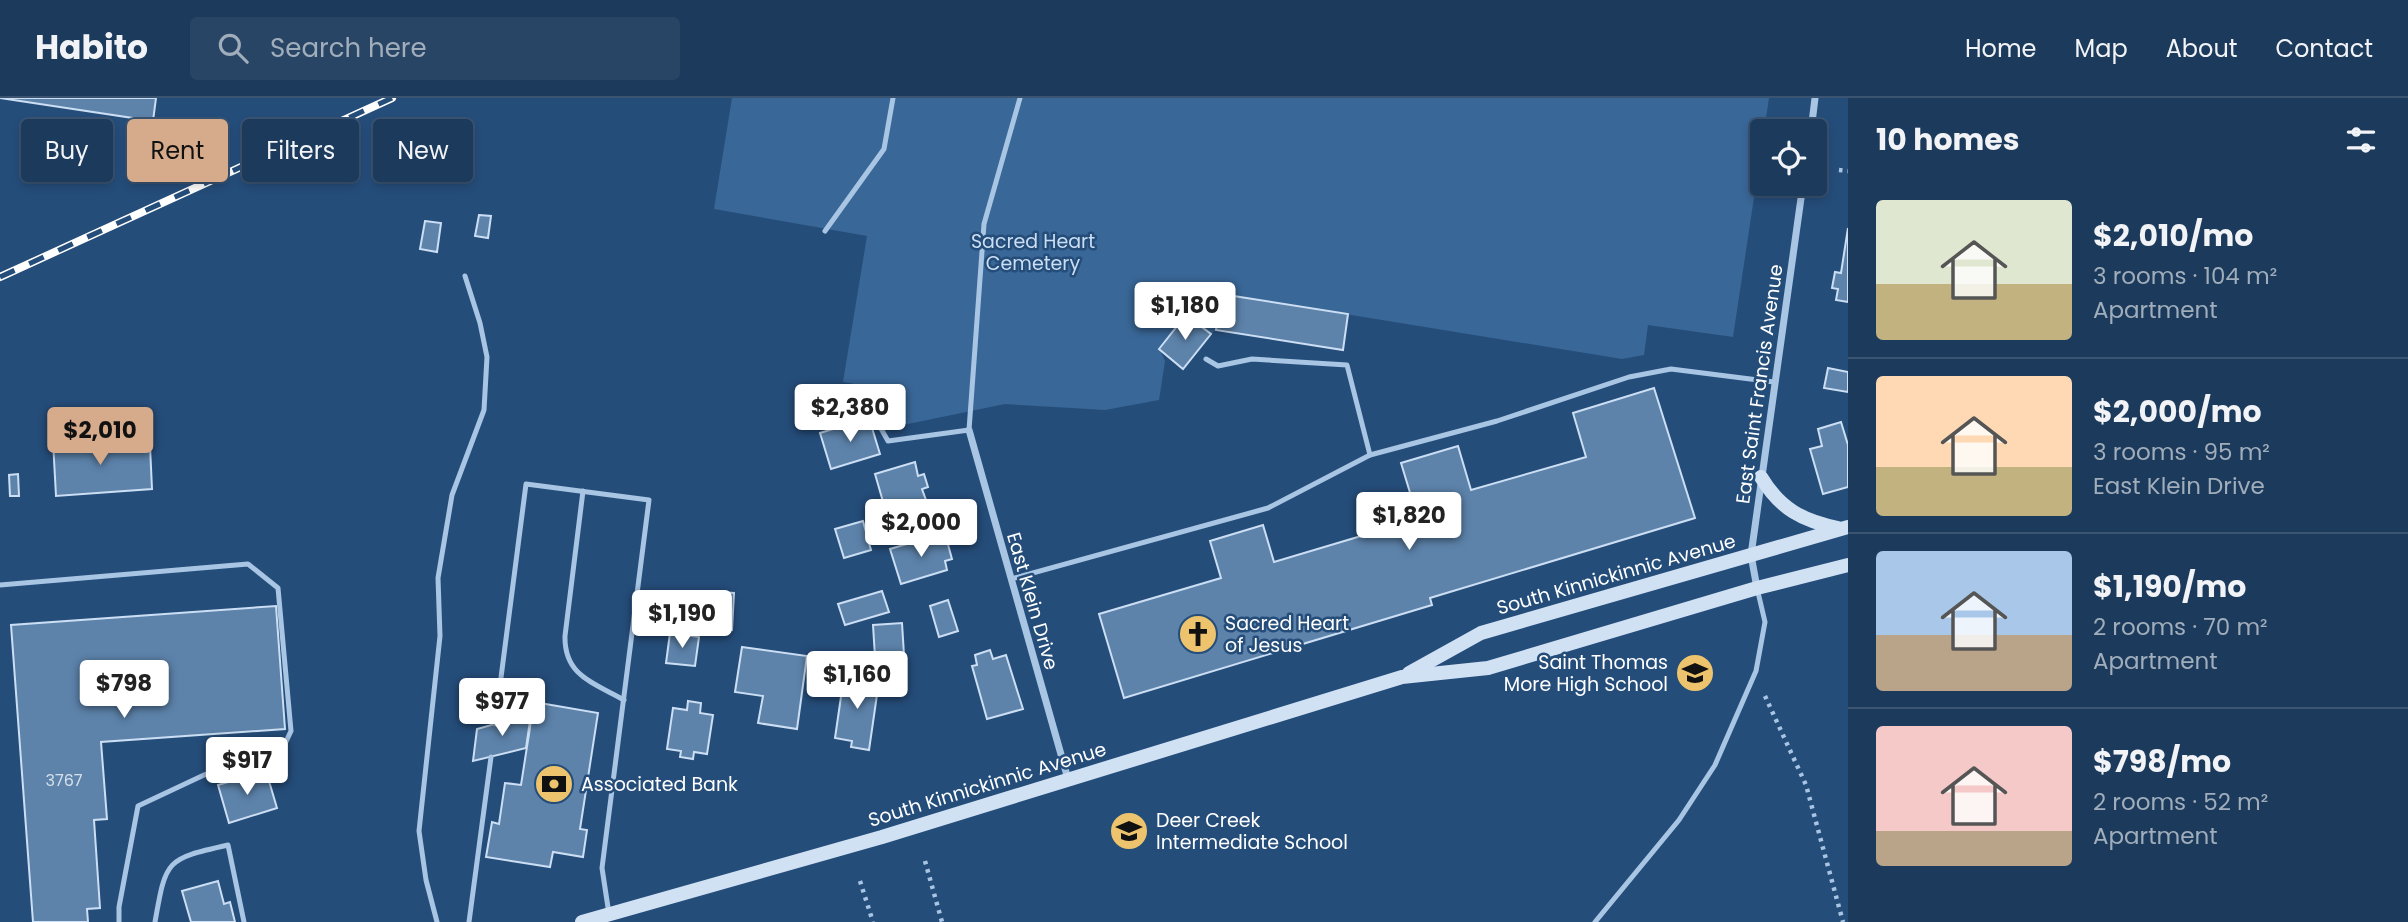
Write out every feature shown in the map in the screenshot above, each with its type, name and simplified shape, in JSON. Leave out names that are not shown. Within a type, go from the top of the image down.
[{"type":"main road","points":[[1761,477],[1773,497],[1797,515],[1810,522],[1846,528]]},
{"type":"main road","name":"South Kinnickinnic Avenue","points":[[1402,677],[1481,633],[1846,528]]},
{"type":"main road","name":"South Kinnickinnic Avenue","points":[[582,922],[882,837],[1402,677],[1488,667],[1757,588],[1848,565]]},
{"type":"street","points":[[1812,119],[1815,98]]},
{"type":"street","name":"East Saint Francis Avenue","points":[[1757,588],[1752,555],[1801,196]]},
{"type":"street","name":"East Klein Drive","points":[[968,430],[1068,779]]},
{"type":"lane","points":[[825,231],[884,149],[893,98]]},
{"type":"lane","points":[[801,391],[866,402],[888,442],[968,430],[984,224],[1020,98]]},
{"type":"lane","points":[[437,922],[426,880],[419,831],[440,636],[438,578],[452,495],[484,410],[487,357],[481,323],[465,276]]},
{"type":"lane","points":[[1206,359],[1218,366],[1251,359],[1347,365],[1370,455]]},
{"type":"lane","points":[[1011,579],[1268,508],[1370,455],[1497,421],[1629,377],[1671,369],[1774,382]]},
{"type":"lane","points":[[495,724],[526,484],[649,499],[602,867],[609,914]]},
{"type":"lane","points":[[583,491],[565,636],[566,655],[577,673],[624,700]]},
{"type":"lane","points":[[0,584],[248,564],[278,587],[291,731],[283,748],[261,758],[204,775],[138,806],[119,907],[119,922]]},
{"type":"lane","points":[[1595,922],[1679,820],[1715,765],[1752,679],[1765,622],[1757,588]]},
{"type":"lane","points":[[469,922],[491,757]]},
{"type":"lane","points":[[155,922],[163,878],[181,856],[228,845],[244,922]]},
{"type":"path","points":[[1839,170],[1848,172]]},
{"type":"path","points":[[1752,679],[1766,698],[1806,785],[1843,922]]},
{"type":"path","points":[[925,861],[942,922]]},
{"type":"path","points":[[860,881],[873,922]]},
{"type":"green space","name":"Sacred Heart Cemetery","points":[[732,98],[1769,98],[1766,119],[1750,119],[1750,196],[1754,196],[1733,337],[1648,325],[1644,355],[1622,359],[1222,294],[1216,330],[1211,334],[1186,315],[1159,348],[1165,361],[1159,400],[1105,410],[1005,404],[908,424],[898,422],[872,387],[843,382],[867,236],[714,209]]},
{"type":"building","points":[[0,98],[156,98],[153,119]]},
{"type":"building","points":[[479,215],[491,216],[488,238],[475,236]]},
{"type":"building","points":[[425,221],[441,223],[437,252],[420,249]]},
{"type":"building","points":[[1848,228],[1848,302],[1836,300],[1838,289],[1832,288],[1835,272],[1841,273]]},
{"type":"building","points":[[1221,294],[1348,314],[1343,350],[1216,330]]},
{"type":"building","points":[[1186,315],[1211,334],[1183,369],[1159,349]]},
{"type":"building","points":[[1828,368],[1848,372],[1848,392],[1824,388]]},
{"type":"building","points":[[1654,388],[1695,518],[1430,598],[1432,605],[1124,698],[1099,614],[1221,578],[1210,541],[1263,525],[1274,562],[1418,519],[1401,463],[1458,446],[1471,490],[1586,457],[1573,413]]},
{"type":"building","points":[[869,418],[880,454],[831,469],[820,433]]},
{"type":"building","points":[[1841,422],[1848,445],[1848,487],[1823,494],[1810,449],[1822,446],[1818,429]]},
{"type":"building","points":[[122,436],[123,448],[150,446],[152,489],[56,496],[53,441]]},
{"type":"building","points":[[915,462],[918,476],[924,474],[928,487],[922,489],[926,500],[886,512],[875,474]]},
{"type":"building","points":[[18,474],[19,496],[10,496],[9,475]]},
{"type":"building","points":[[863,521],[871,550],[844,558],[835,529]]},
{"type":"building","points":[[937,535],[939,543],[947,541],[952,559],[945,561],[947,570],[901,584],[890,549]]},
{"type":"building","points":[[704,591],[734,593],[732,630],[702,628]]},
{"type":"building","points":[[882,591],[889,612],[845,625],[838,604]]},
{"type":"building","points":[[948,600],[958,631],[939,637],[930,606]]},
{"type":"building","points":[[276,606],[285,729],[101,742],[107,819],[94,820],[100,908],[87,909],[88,922],[33,922],[11,625]]},
{"type":"building","points":[[902,623],[904,655],[875,657],[873,625]]},
{"type":"building","points":[[670,633],[699,637],[695,666],[666,663]]},
{"type":"building","points":[[742,647],[807,656],[797,729],[758,723],[763,696],[735,692]]},
{"type":"building","points":[[990,650],[993,659],[1006,655],[1023,709],[987,719],[972,666],[977,665],[975,655]]},
{"type":"building","points":[[844,676],[879,681],[869,750],[851,747],[852,741],[835,738]]},
{"type":"building","points":[[688,701],[701,703],[700,713],[713,715],[707,754],[694,752],[693,759],[680,757],[681,751],[667,749],[673,708],[687,710]]},
{"type":"building","name":"Associated Bank","points":[[534,702],[598,713],[580,829],[587,830],[583,857],[553,852],[550,867],[486,857],[492,822],[499,824],[505,783],[521,785]]},
{"type":"building","points":[[531,714],[526,748],[473,761],[477,729]]},
{"type":"building","points":[[266,771],[277,808],[229,823],[218,785]]},
{"type":"building","points":[[218,881],[224,904],[230,902],[235,922],[191,922],[182,891]]},
{"type":"railway","points":[[0,277],[392,98]]},
{"type":"place","name":"Sacred Heart of Jesus","points":[[1198,634]]},
{"type":"place","name":"Saint Thomas More High School","points":[[1695,673]]},
{"type":"place","name":"Associated Bank","points":[[554,784]]},
{"type":"place","name":"Deer Creek Intermediate School","points":[[1129,831]]}]
